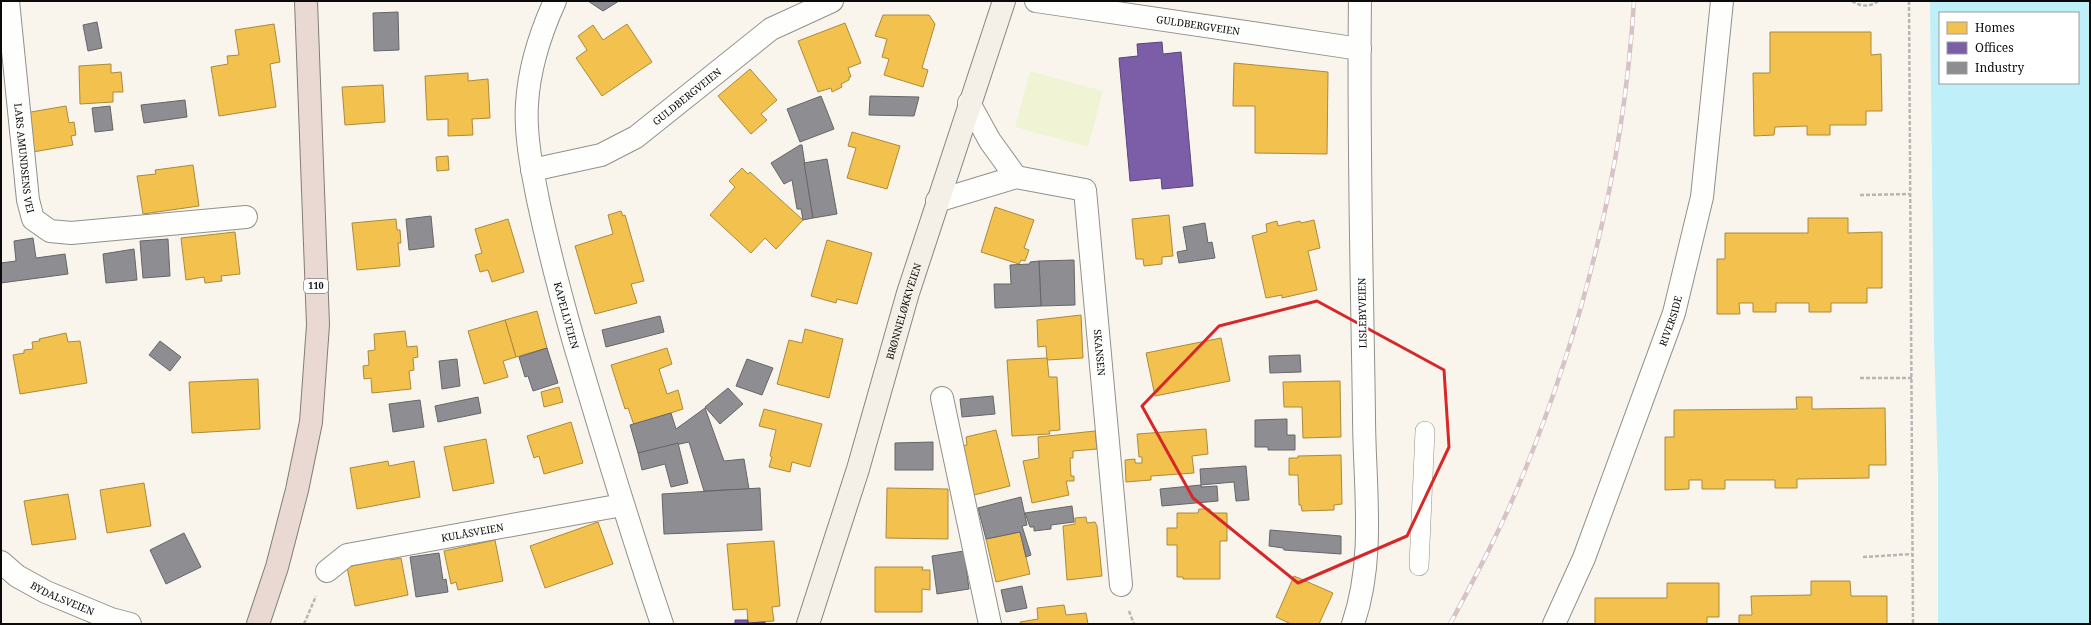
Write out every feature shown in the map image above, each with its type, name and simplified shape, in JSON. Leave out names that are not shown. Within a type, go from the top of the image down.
[{"type":"highway","name":"110","points":[[258,624],[277,567],[297,490],[311,422],[318,325],[306,1]]},
{"type":"street","name":"LARS AMUNDSENS VEI","points":[[8,1],[28,200],[34,219],[50,231],[71,233],[246,216]]},
{"type":"street","name":"KAPELLVEIEN","points":[[555,1],[545,24],[531,66],[527,104],[528,135],[532,170],[552,267],[622,505],[662,624]]},
{"type":"street","name":"GULDBERGVEIEN","points":[[532,170],[601,155],[636,137],[772,29],[832,1]]},
{"type":"street","name":"BRØNNELØKKVEIEN","points":[[808,624],[858,469],[908,294],[1004,1]]},
{"type":"street","name":"GULDBERGVEIEN","points":[[1036,1],[1360,49]]},
{"type":"street","name":"LISLEBYVEIEN","points":[[1353,624],[1368,555],[1364,436],[1360,1]]},
{"type":"street","name":"RIVERSIDE","points":[[1554,624],[1588,547],[1674,313],[1702,197],[1722,1]]},
{"type":"street","points":[[969,104],[990,141],[1016,177]]},
{"type":"street","name":"SKANSEN","points":[[938,201],[1016,177],[1084,190],[1121,586]]},
{"type":"street","points":[[942,398],[990,624]]},
{"type":"street","name":"KULÅSVEIEN","points":[[327,571],[347,555],[622,505]]},
{"type":"street","name":"BYDALSVEIEN","points":[[1,562],[17,576],[46,592],[111,619],[130,624]]},
{"type":"lane","points":[[1418,566],[1425,431]]},
{"type":"path","points":[[1852,1],[1860,6],[1874,5],[1878,1]]},
{"type":"path","points":[[1909,1],[1913,624]]},
{"type":"path","points":[[1860,195],[1910,194]]},
{"type":"path","points":[[1860,378],[1912,378]]},
{"type":"path","points":[[1863,558],[1912,554]]},
{"type":"highlighted area","points":[[1317,301],[1444,370],[1449,447],[1407,536],[1298,583],[1193,498],[1142,406],[1219,326]]},
{"type":"green space","points":[[1030,71],[1103,91],[1088,147],[1015,127]]},
{"type":"water","points":[[1930,1],[2090,1],[2090,624],[1938,624],[1938,474],[1934,342]]},
{"type":"building: Homes","points":[[883,15],[929,15],[935,24],[922,68],[928,70],[923,87],[884,75],[889,59],[882,57],[887,39],[875,36]]},
{"type":"building: Homes","points":[[845,23],[861,63],[848,68],[851,77],[849,77],[849,80],[841,84],[842,87],[832,92],[831,88],[818,92],[798,41]]},
{"type":"building: Homes","points":[[274,24],[280,62],[270,64],[276,107],[219,116],[211,67],[228,64],[227,56],[239,55],[235,30]]},
{"type":"building: Homes","points":[[627,24],[652,62],[602,96],[576,58],[587,50],[578,36],[593,25],[603,40]]},
{"type":"building: Homes","points":[[1770,32],[1871,32],[1871,55],[1881,54],[1882,111],[1866,111],[1866,125],[1830,125],[1830,135],[1807,135],[1807,126],[1775,127],[1774,135],[1754,136],[1753,73],[1770,73]]},
{"type":"building: Homes","points":[[1234,63],[1328,72],[1327,154],[1255,153],[1255,106],[1233,106]]},
{"type":"building: Homes","points":[[111,64],[111,73],[121,72],[123,92],[113,92],[113,102],[80,104],[79,66]]},
{"type":"building: Homes","points":[[750,69],[777,100],[761,114],[767,120],[751,134],[718,96]]},
{"type":"building: Homes","points":[[468,73],[468,81],[488,79],[490,118],[472,119],[473,135],[448,136],[448,119],[427,120],[425,76]]},
{"type":"building: Homes","points":[[383,85],[385,122],[345,125],[342,87]]},
{"type":"building: Homes","points":[[66,106],[69,123],[74,122],[76,135],[71,136],[73,145],[33,152],[25,113]]},
{"type":"building: Homes","points":[[852,132],[900,146],[887,189],[847,178],[856,148],[848,146]]},
{"type":"building: Homes","points":[[448,156],[449,170],[437,171],[436,157]]},
{"type":"building: Homes","points":[[193,165],[199,206],[143,214],[137,176],[156,174],[155,170]]},
{"type":"building: Homes","points":[[742,168],[748,174],[750,172],[803,220],[776,249],[765,238],[751,253],[710,215],[735,187],[729,181]]},
{"type":"building: Homes","points":[[995,207],[1034,220],[1024,248],[1029,250],[1025,261],[1021,260],[1019,264],[981,252]]},
{"type":"building: Homes","points":[[621,211],[623,216],[625,215],[644,281],[631,284],[637,303],[595,314],[575,246],[613,234],[608,215]]},
{"type":"building: Homes","points":[[1169,215],[1173,256],[1162,257],[1162,264],[1144,266],[1143,259],[1136,259],[1132,219]]},
{"type":"building: Homes","points":[[1808,218],[1848,218],[1848,233],[1882,232],[1882,288],[1867,288],[1867,303],[1831,303],[1831,312],[1809,312],[1809,303],[1776,303],[1776,312],[1753,312],[1753,303],[1739,303],[1740,314],[1717,314],[1717,259],[1725,259],[1725,233],[1808,233]]},
{"type":"building: Homes","points":[[396,219],[397,230],[400,230],[401,243],[398,243],[400,266],[357,270],[352,223]]},
{"type":"building: Homes","points":[[508,219],[524,272],[492,282],[488,270],[480,272],[475,255],[482,253],[475,229]]},
{"type":"building: Homes","points":[[1314,220],[1320,248],[1308,251],[1317,290],[1282,298],[1282,295],[1266,298],[1252,236],[1267,232],[1266,224],[1277,221],[1278,226],[1300,221],[1301,223]]},
{"type":"building: Homes","points":[[235,232],[240,274],[221,276],[222,281],[205,283],[204,277],[186,280],[181,238]]},
{"type":"building: Homes","points":[[827,240],[872,253],[857,304],[837,299],[836,303],[811,296]]},
{"type":"building: Homes","points":[[537,311],[547,348],[516,357],[505,320]]},
{"type":"building: Homes","points":[[1081,315],[1083,358],[1047,360],[1046,346],[1038,347],[1037,320]]},
{"type":"building: Homes","points":[[505,320],[516,357],[503,361],[508,377],[484,384],[468,331]]},
{"type":"building: Homes","points":[[805,329],[843,339],[829,398],[777,384],[789,340],[802,343]]},
{"type":"building: Homes","points":[[405,331],[407,347],[417,346],[418,357],[413,358],[414,370],[409,371],[411,389],[372,393],[371,378],[364,379],[363,366],[369,365],[368,351],[375,350],[374,334]]},
{"type":"building: Homes","points":[[66,333],[68,342],[80,341],[87,383],[20,394],[13,355],[24,353],[24,350],[33,349],[32,342],[40,341],[39,339]]},
{"type":"building: Homes","points":[[1221,338],[1230,381],[1155,396],[1146,353]]},
{"type":"building: Homes","points":[[667,348],[672,364],[659,369],[667,394],[678,390],[683,409],[634,425],[628,408],[625,409],[611,365]]},
{"type":"building: Homes","points":[[1047,358],[1049,377],[1057,377],[1060,430],[1049,431],[1050,434],[1012,436],[1007,360]]},
{"type":"building: Homes","points":[[258,379],[260,429],[192,433],[189,382]]},
{"type":"building: Homes","points":[[1340,381],[1341,437],[1303,438],[1302,407],[1284,407],[1283,382]]},
{"type":"building: Homes","points":[[559,387],[563,402],[544,407],[541,392]]},
{"type":"building: Homes","points":[[1796,397],[1812,397],[1812,409],[1885,408],[1886,465],[1869,465],[1869,478],[1797,479],[1797,488],[1775,488],[1775,480],[1725,480],[1725,489],[1702,489],[1702,480],[1689,480],[1689,489],[1665,490],[1665,437],[1674,437],[1674,410],[1797,409]]},
{"type":"building: Homes","points":[[764,409],[822,424],[810,467],[792,462],[790,472],[769,467],[776,430],[759,426]]},
{"type":"building: Homes","points":[[571,422],[583,463],[544,474],[539,456],[534,458],[527,436]]},
{"type":"building: Homes","points":[[1206,429],[1208,454],[1192,456],[1194,473],[1151,476],[1151,480],[1126,482],[1125,460],[1135,459],[1135,463],[1142,463],[1142,457],[1139,457],[1137,434]]},
{"type":"building: Homes","points":[[996,430],[1010,486],[974,495],[962,446],[967,445],[966,437]]},
{"type":"building: Homes","points":[[1095,431],[1097,449],[1073,451],[1073,458],[1070,458],[1071,476],[1074,476],[1074,481],[1066,481],[1069,495],[1032,503],[1023,461],[1039,458],[1038,437]]},
{"type":"building: Homes","points":[[486,439],[494,483],[453,491],[444,447]]},
{"type":"building: Homes","points":[[1341,455],[1342,504],[1334,505],[1334,510],[1302,511],[1301,505],[1299,505],[1298,475],[1289,475],[1289,458],[1298,458],[1298,456]]},
{"type":"building: Homes","points":[[388,461],[389,466],[414,461],[420,497],[357,509],[350,468]]},
{"type":"building: Homes","points":[[144,483],[151,526],[107,533],[100,490]]},
{"type":"building: Homes","points":[[887,488],[948,489],[948,539],[886,538]]},
{"type":"building: Homes","points":[[68,494],[76,539],[32,545],[24,501]]},
{"type":"building: Homes","points":[[1199,509],[1210,509],[1210,513],[1227,513],[1227,541],[1220,541],[1220,579],[1183,579],[1183,577],[1177,577],[1177,545],[1167,545],[1167,528],[1177,528],[1177,513],[1198,513]]},
{"type":"building: Homes","points":[[1086,517],[1087,523],[1095,522],[1097,526],[1102,576],[1067,580],[1063,526],[1075,524],[1075,518]]},
{"type":"building: Homes","points":[[598,522],[613,564],[545,588],[530,546]]},
{"type":"building: Homes","points":[[1020,532],[1030,574],[996,582],[986,539]]},
{"type":"building: Homes","points":[[495,540],[503,581],[458,590],[456,582],[451,584],[444,551]]},
{"type":"building: Homes","points":[[774,541],[780,606],[772,607],[774,621],[748,623],[747,609],[733,610],[727,544]]},
{"type":"building: Homes","points":[[391,558],[391,560],[401,558],[408,595],[355,606],[347,567]]},
{"type":"building: Homes","points":[[875,567],[923,567],[922,570],[930,570],[930,590],[922,589],[922,612],[875,612]]},
{"type":"building: Homes","points":[[1294,576],[1333,593],[1319,624],[1291,624],[1276,617]]},
{"type":"building: Homes","points":[[1811,581],[1850,581],[1851,596],[1887,596],[1887,624],[1739,624],[1739,615],[1752,615],[1751,596],[1811,595]]},
{"type":"building: Homes","points":[[1667,583],[1719,583],[1719,617],[1707,617],[1707,624],[1595,624],[1595,598],[1667,598]]},
{"type":"building: Homes","points":[[1064,605],[1066,615],[1086,613],[1088,624],[1021,624],[1020,622],[1038,619],[1037,608]]},
{"type":"building: Offices","points":[[1162,42],[1163,54],[1181,52],[1193,186],[1162,189],[1161,178],[1130,181],[1119,58],[1138,56],[1137,44]]},
{"type":"building: Offices","points":[[735,620],[748,620],[748,623],[765,622],[765,624],[735,624]]},
{"type":"building: Industry","points":[[588,1],[619,1],[603,11]]},
{"type":"building: Industry","points":[[398,12],[399,50],[374,51],[373,13]]},
{"type":"building: Industry","points":[[97,22],[102,48],[88,51],[83,25]]},
{"type":"building: Industry","points":[[821,96],[834,129],[800,142],[787,109]]},
{"type":"building: Industry","points":[[870,96],[919,97],[914,116],[869,115]]},
{"type":"building: Industry","points":[[185,100],[187,117],[144,123],[141,105]]},
{"type":"building: Industry","points":[[110,106],[113,130],[95,132],[92,108]]},
{"type":"building: Industry","points":[[802,145],[813,218],[803,220],[801,209],[797,209],[792,180],[784,184],[771,163]]},
{"type":"building: Industry","points":[[827,159],[837,214],[813,218],[804,163]]},
{"type":"building: Industry","points":[[431,216],[434,247],[409,250],[406,219]]},
{"type":"building: Industry","points":[[1205,223],[1208,243],[1212,242],[1215,258],[1179,263],[1177,252],[1187,250],[1183,227]]},
{"type":"building: Industry","points":[[33,238],[36,258],[65,254],[68,274],[1,283],[1,263],[16,261],[14,241]]},
{"type":"building: Industry","points":[[168,239],[170,276],[143,278],[140,241]]},
{"type":"building: Industry","points":[[134,249],[137,280],[106,283],[103,254]]},
{"type":"building: Industry","points":[[1074,260],[1075,305],[1041,306],[1039,261]]},
{"type":"building: Industry","points":[[1039,261],[1041,306],[995,308],[994,284],[1011,284],[1010,265],[1030,264],[1030,262]]},
{"type":"building: Industry","points":[[660,316],[664,332],[606,347],[602,330]]},
{"type":"building: Industry","points":[[160,341],[181,357],[170,371],[149,355]]},
{"type":"building: Industry","points":[[547,348],[558,383],[533,391],[528,376],[525,377],[519,357]]},
{"type":"building: Industry","points":[[1300,355],[1301,372],[1270,373],[1269,356]]},
{"type":"building: Industry","points":[[457,359],[460,386],[442,389],[439,361]]},
{"type":"building: Industry","points":[[747,359],[773,368],[762,395],[736,386]]},
{"type":"building: Industry","points":[[728,388],[743,404],[720,424],[705,407]]},
{"type":"building: Industry","points":[[993,396],[995,414],[962,417],[960,399]]},
{"type":"building: Industry","points":[[478,397],[481,413],[438,422],[435,406]]},
{"type":"building: Industry","points":[[420,400],[424,427],[393,432],[389,404]]},
{"type":"building: Industry","points":[[705,408],[724,461],[744,459],[749,489],[704,491],[689,442],[638,453],[630,425],[671,413],[676,429]]},
{"type":"building: Industry","points":[[1287,419],[1287,435],[1295,435],[1295,450],[1268,450],[1268,447],[1255,447],[1255,420]]},
{"type":"building: Industry","points":[[933,442],[933,470],[895,470],[895,443]]},
{"type":"building: Industry","points":[[678,443],[688,483],[671,487],[665,464],[642,470],[638,453]]},
{"type":"building: Industry","points":[[1246,466],[1249,500],[1236,501],[1234,482],[1201,485],[1200,469]]},
{"type":"building: Industry","points":[[1201,485],[1201,487],[1217,486],[1218,501],[1162,506],[1160,489]]},
{"type":"building: Industry","points":[[760,488],[762,530],[664,534],[662,494]]},
{"type":"building: Industry","points":[[1021,497],[1027,525],[1022,526],[1031,555],[1026,557],[1020,532],[986,539],[978,508]]},
{"type":"building: Industry","points":[[1072,506],[1074,522],[1051,525],[1051,529],[1034,531],[1034,527],[1030,527],[1025,513]]},
{"type":"building: Industry","points":[[1270,530],[1341,536],[1341,554],[1284,550],[1283,548],[1269,546]]},
{"type":"building: Industry","points":[[184,533],[201,567],[166,584],[150,550]]},
{"type":"building: Industry","points":[[964,551],[969,589],[937,594],[932,556]]},
{"type":"building: Industry","points":[[439,553],[443,580],[446,579],[448,592],[416,597],[410,557]]},
{"type":"building: Industry","points":[[1022,586],[1027,608],[1006,612],[1001,590]]},
{"type":"railway","points":[[1450,624],[1480,567],[1517,490],[1546,414],[1566,356],[1583,299],[1611,181],[1629,61],[1634,1]]}]
